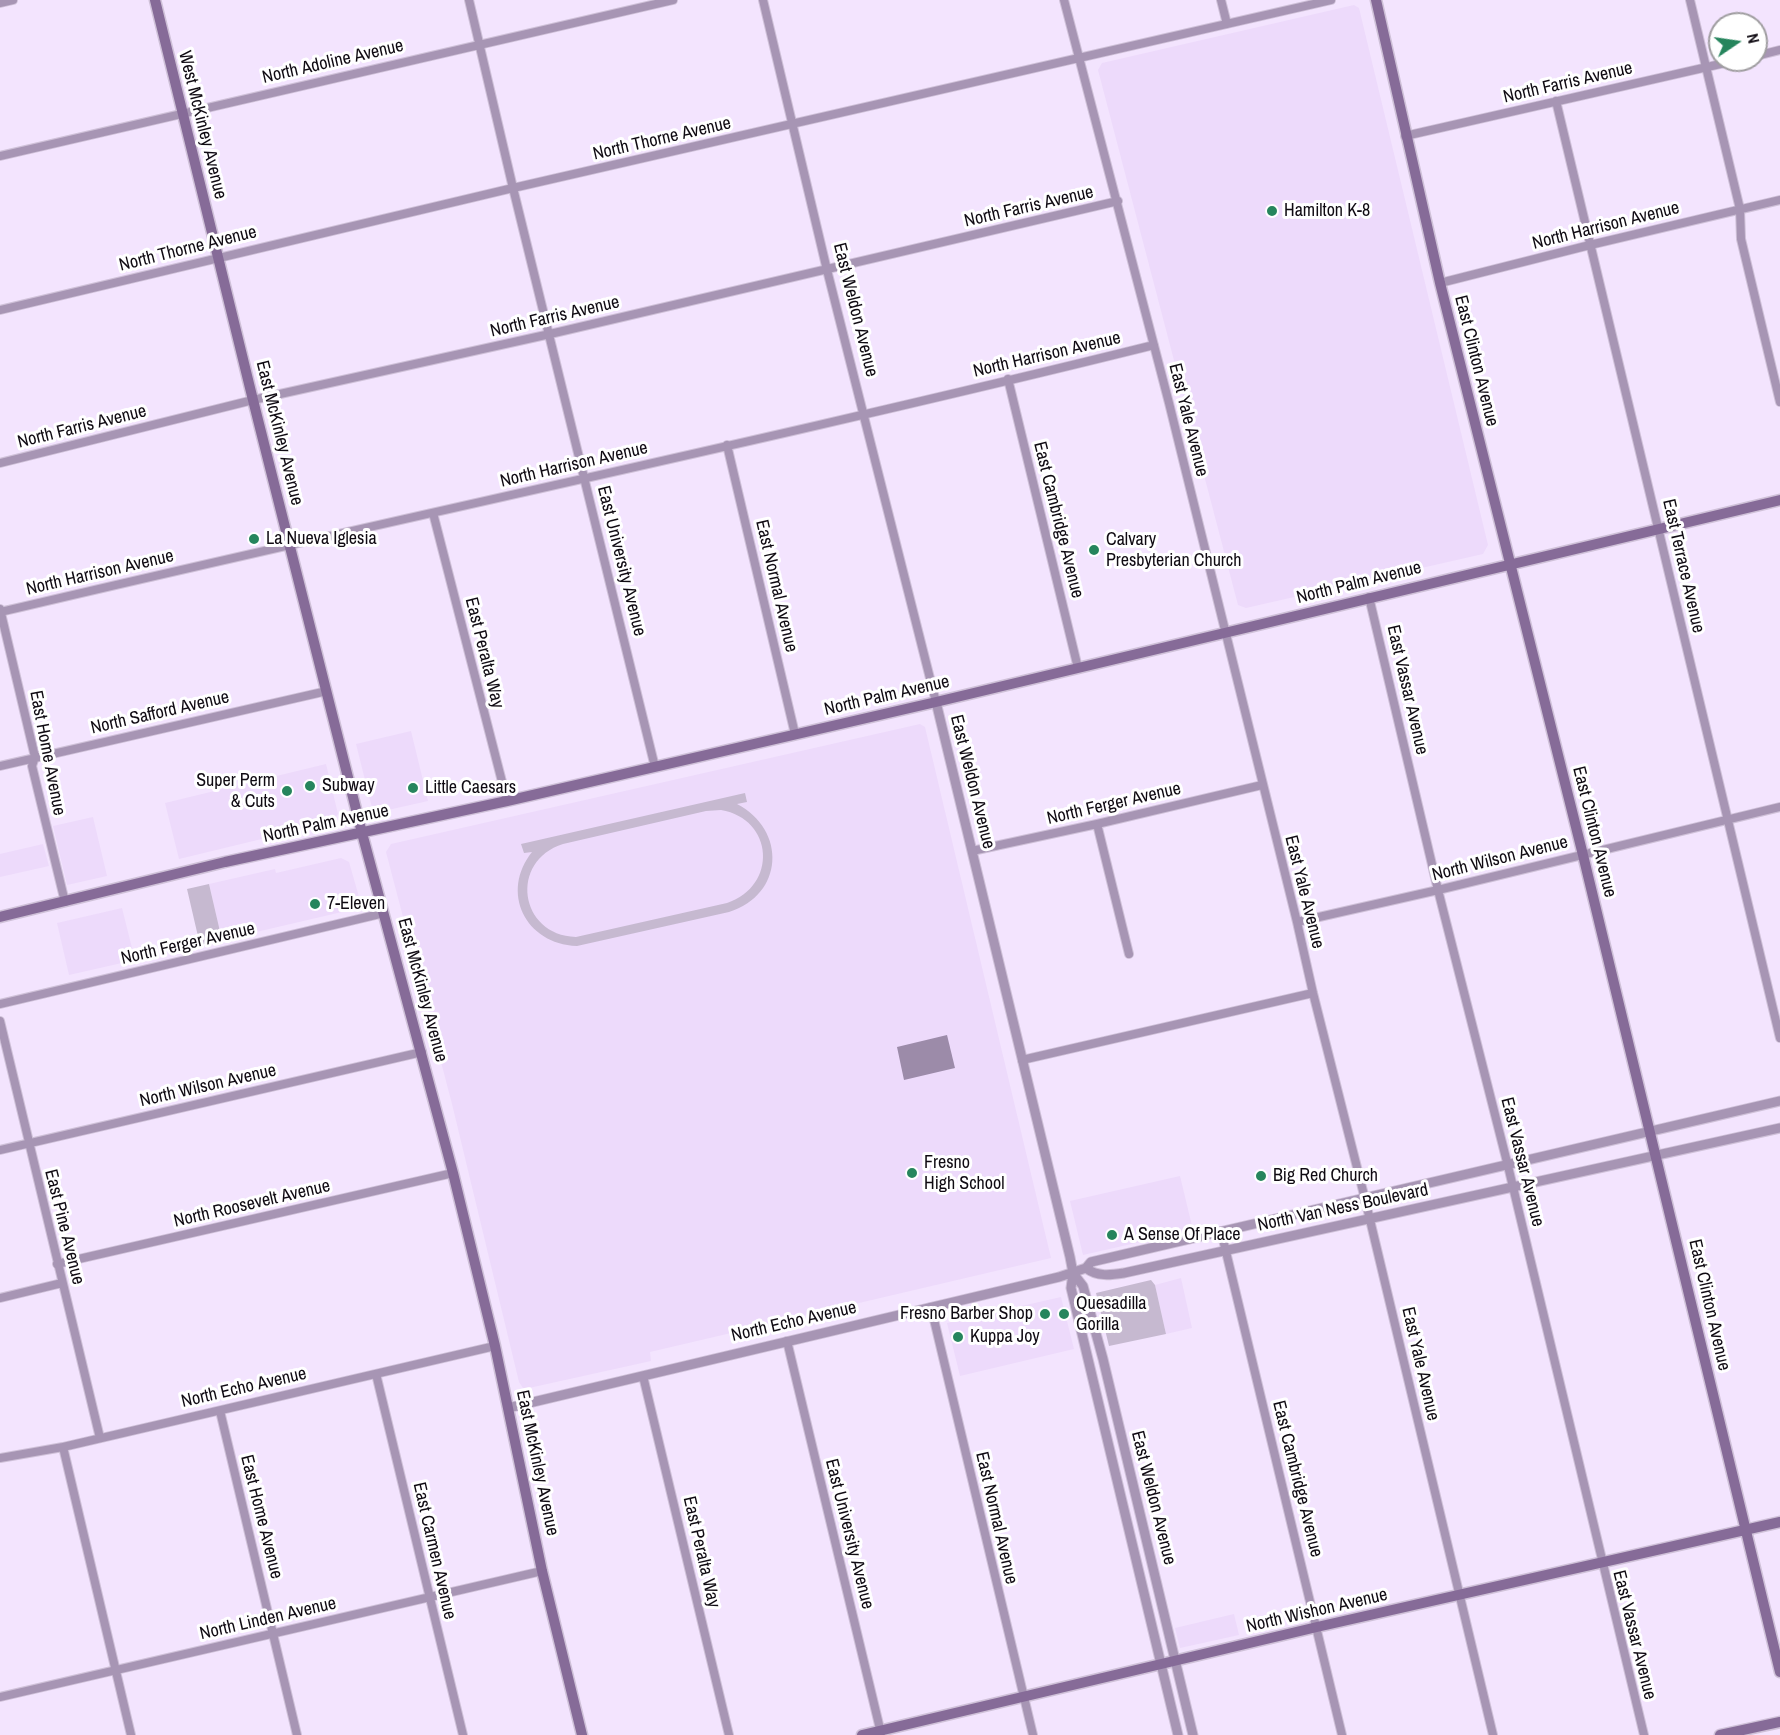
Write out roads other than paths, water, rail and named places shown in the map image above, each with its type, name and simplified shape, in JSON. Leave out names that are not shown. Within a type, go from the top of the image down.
[{"type":"main road","name":"West McKinley Avenue","points":[[155,0],[218,257]]},
{"type":"main road","name":"East Clinton Avenue","points":[[1376,0],[1440,283],[1651,1132],[1780,1672]]},
{"type":"main road","name":"East McKinley Avenue","points":[[218,257],[362,833],[453,1173],[495,1346],[542,1571],[582,1735]]},
{"type":"main road","name":"North Palm Avenue","points":[[0,917],[206,867],[507,801],[936,702],[1509,563],[1780,500]]},
{"type":"main road","name":"North Wishon Avenue","points":[[862,1735],[881,1733],[1317,1627],[1780,1522]]},
{"type":"main road","points":[[1720,1735],[1780,1722]]},
{"type":"street","points":[[0,3],[13,0]]},
{"type":"street","name":"East University Avenue","points":[[469,0],[655,767]]},
{"type":"street","name":"North Adoline Avenue","points":[[0,156],[673,0]]},
{"type":"street","name":"East Weldon Avenue","points":[[763,0],[827,270],[936,702],[1073,1273],[1071,1288],[1178,1735]]},
{"type":"street","name":"East Yale Avenue","points":[[1064,0],[1118,201],[1226,633],[1365,1199],[1493,1735]]},
{"type":"street","points":[[1221,0],[1227,24]]},
{"type":"street","name":"North Thorne Avenue","points":[[0,310],[513,188],[1331,0]]},
{"type":"street","points":[[1690,0],[1740,209],[1741,239],[1780,402]]},
{"type":"street","name":"North Farris Avenue","points":[[1405,136],[1707,68]]},
{"type":"street","name":"East Terrace Avenue","points":[[1556,101],[1780,1038]]},
{"type":"street","name":"North Harrison Avenue","points":[[1440,283],[1590,244],[1780,200]]},
{"type":"street","name":"North Farris Avenue","points":[[0,463],[253,400],[550,334],[1118,201]]},
{"type":"street","name":"North Harrison Avenue","points":[[0,611],[290,543],[585,479],[1154,345]]},
{"type":"street","name":"East Cambridge Avenue","points":[[1008,379],[1078,668]]},
{"type":"street","name":"East Normal Avenue","points":[[727,445],[795,734]]},
{"type":"street","name":"East Peralta Way","points":[[433,513],[507,801]]},
{"type":"street","name":"East Vassar Avenue","points":[[1369,597],[1644,1735]]},
{"type":"street","name":"East Home Avenue","points":[[0,611],[35,757],[32,766],[65,902]]},
{"type":"street","name":"North Safford Avenue","points":[[0,766],[327,691]]},
{"type":"street","name":"North Ferger Avenue","points":[[972,851],[1262,785]]},
{"type":"street","name":"North Wilson Avenue","points":[[1297,922],[1780,807]]},
{"type":"street","points":[[1097,824],[1129,954]]},
{"type":"street","name":"North Ferger Avenue","points":[[0,1004],[384,913]]},
{"type":"street","points":[[1022,1060],[1313,993]]},
{"type":"street","name":"East Pine Avenue","points":[[0,1021],[100,1438]]},
{"type":"street","name":"North Wilson Avenue","points":[[0,1150],[422,1052]]},
{"type":"street","name":"North Van Ness Boulevard","points":[[1780,1101],[1091,1262],[1086,1268],[1092,1274],[1110,1275],[1370,1220],[1513,1186],[1780,1128]]},
{"type":"street","name":"North Roosevelt Avenue","points":[[57,1264],[453,1173]]},
{"type":"street","name":"East Cambridge Avenue","points":[[1221,1231],[1342,1735]]},
{"type":"street","name":"North Echo Avenue","points":[[508,1408],[1086,1268]]},
{"type":"street","name":"East Weldon Avenue","points":[[1073,1273],[1083,1286],[1193,1735]]},
{"type":"street","points":[[0,1298],[62,1283]]},
{"type":"street","name":"East Normal Avenue","points":[[930,1307],[1033,1735]]},
{"type":"street","name":"East University Avenue","points":[[787,1341],[881,1733]]},
{"type":"street","name":"North Echo Avenue","points":[[0,1458],[63,1447],[495,1346]]},
{"type":"street","name":"East Carmen Avenue","points":[[376,1374],[463,1735]]},
{"type":"street","name":"East Peralta Way","points":[[643,1376],[729,1735]]},
{"type":"street","name":"East Home Avenue","points":[[220,1411],[297,1735]]},
{"type":"street","points":[[1106,1437],[1120,1434]]},
{"type":"street","points":[[63,1447],[131,1735]]},
{"type":"street","points":[[1132,1547],[1147,1543]]},
{"type":"street","name":"North Linden Avenue","points":[[0,1697],[542,1571]]},
{"type":"place","name":"Hamilton K-8","points":[[1272,211]]},
{"type":"place","name":"La Nueva Iglesia","points":[[254,539]]},
{"type":"place","name":"Calvary Presbyterian Church","points":[[1094,550]]},
{"type":"place","name":"Subway","points":[[310,786]]},
{"type":"place","name":"Little Caesars","points":[[413,788]]},
{"type":"place","name":"Super Perm & Cuts","points":[[287,791]]},
{"type":"place","name":"7-Eleven","points":[[315,904]]},
{"type":"place","name":"Fresno High School","points":[[912,1173]]},
{"type":"place","name":"Big Red Church","points":[[1261,1176]]},
{"type":"place","name":"A Sense Of Place","points":[[1112,1235]]},
{"type":"place","name":"Fresno Barber Shop","points":[[1045,1314]]},
{"type":"place","name":"Quesadilla Gorilla","points":[[1064,1314]]},
{"type":"place","name":"Kuppa Joy","points":[[958,1337]]}]
